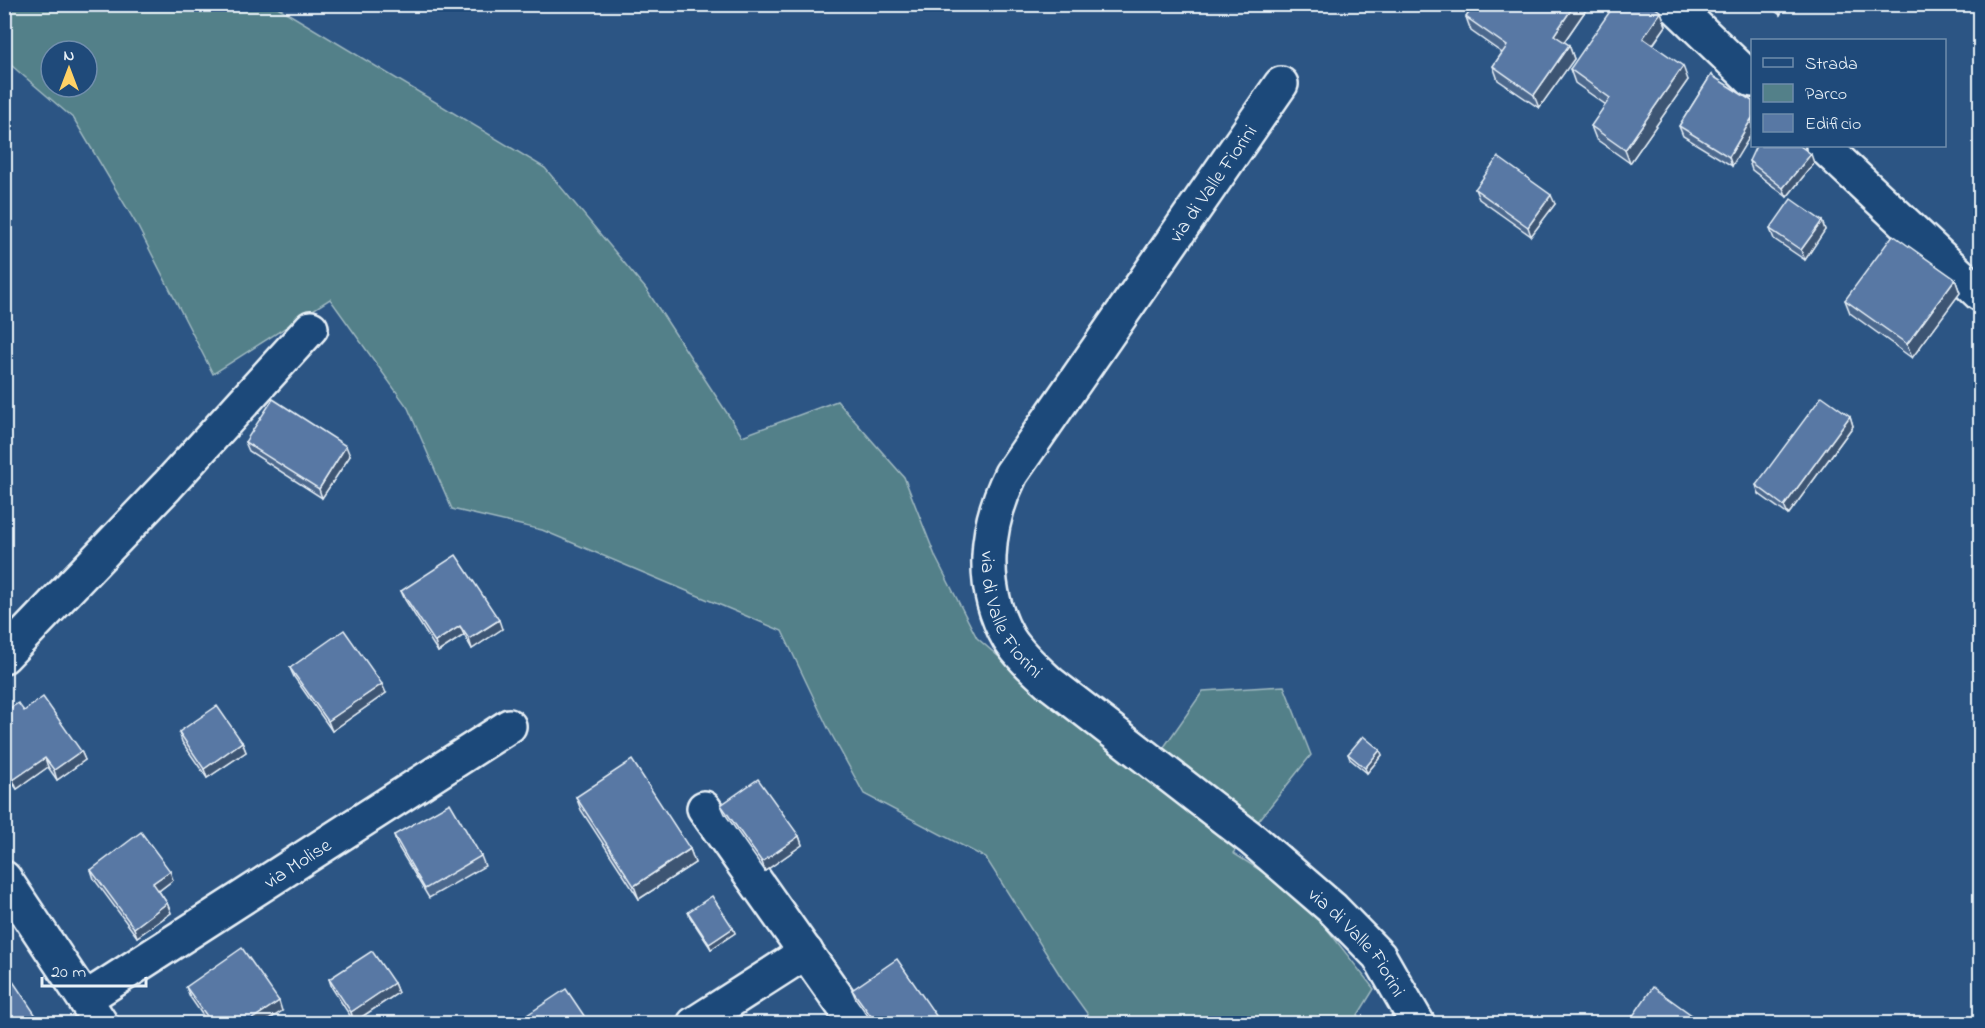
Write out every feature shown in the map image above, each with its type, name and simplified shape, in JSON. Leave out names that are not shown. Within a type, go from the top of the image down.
[{"type":"street","points":[[1673,4],[1751,79]]},
{"type":"street","name":"via di Valle Fiorini","points":[[1281,84],[1011,474],[994,513],[988,560],[990,584],[994,601],[1010,639],[1025,660],[1050,683],[1253,840],[1333,909],[1379,956],[1418,1023]]},
{"type":"street","points":[[1823,147],[1980,294]]},
{"type":"street","points":[[4,656],[167,486],[310,328]]},
{"type":"street","name":"via Molise","points":[[93,1011],[509,726]]},
{"type":"street","points":[[704,808],[856,1023]]},
{"type":"street","points":[[4,878],[93,1011]]},
{"type":"street","points":[[694,1023],[806,952]]},
{"type":"green space","points":[[5,5],[274,5],[545,168],[646,289],[742,436],[837,401],[904,477],[936,558],[977,638],[1049,700],[1148,770],[1203,691],[1284,686],[1311,755],[1233,853],[1302,897],[1374,989],[1353,1023],[1094,1023],[1063,980],[986,858],[864,794],[828,728],[782,631],[542,530],[452,509],[408,408],[330,299],[213,374],[137,225],[74,119],[51,99],[99,99],[99,39],[39,39],[39,89],[5,60]]},
{"type":"building","points":[[1475,4],[1575,4],[1554,35],[1569,45],[1534,95],[1493,66],[1507,46],[1466,17]]},
{"type":"building","points":[[1615,4],[1650,4],[1661,12],[1643,38],[1683,66],[1625,150],[1591,126],[1610,98],[1570,69]]},
{"type":"building","points":[[1711,75],[1751,100],[1751,120],[1729,157],[1679,126]]},
{"type":"building","points":[[1756,147],[1801,147],[1811,154],[1783,188],[1749,161]]},
{"type":"building","points":[[1498,157],[1551,195],[1528,227],[1475,189]]},
{"type":"building","points":[[1791,199],[1822,221],[1801,250],[1770,229]]},
{"type":"building","points":[[1893,235],[1955,279],[1907,344],[1845,300]]},
{"type":"building","points":[[1822,396],[1850,416],[1784,506],[1756,485]]},
{"type":"building","points":[[273,399],[346,446],[319,489],[245,442]]},
{"type":"building","points":[[456,555],[499,620],[469,639],[460,626],[435,642],[401,591]]},
{"type":"building","points":[[344,630],[382,684],[328,721],[290,668]]},
{"type":"building","points":[[43,697],[81,751],[54,770],[45,758],[13,780],[4,767],[4,712],[18,703],[24,711]]},
{"type":"building","points":[[217,706],[242,742],[204,769],[179,732]]},
{"type":"building","points":[[1363,736],[1380,750],[1365,768],[1348,754]]},
{"type":"building","points":[[632,760],[690,849],[634,886],[576,797]]},
{"type":"building","points":[[758,779],[799,836],[762,862],[721,805]]},
{"type":"building","points":[[450,803],[481,856],[425,889],[394,835]]},
{"type":"building","points":[[141,832],[170,871],[153,883],[167,903],[134,928],[91,870]]},
{"type":"building","points":[[712,896],[733,928],[709,944],[688,912]]},
{"type":"building","points":[[242,948],[279,1001],[246,1023],[212,1023],[186,987]]},
{"type":"building","points":[[372,951],[394,983],[351,1012],[329,979]]},
{"type":"building","points":[[897,959],[937,1017],[929,1023],[876,1023],[852,990]]},
{"type":"building","points":[[10,977],[41,1023],[4,1023],[4,981]]},
{"type":"building","points":[[1653,987],[1693,1016],[1688,1023],[1628,1023]]},
{"type":"building","points":[[566,989],[589,1023],[515,1023]]}]
